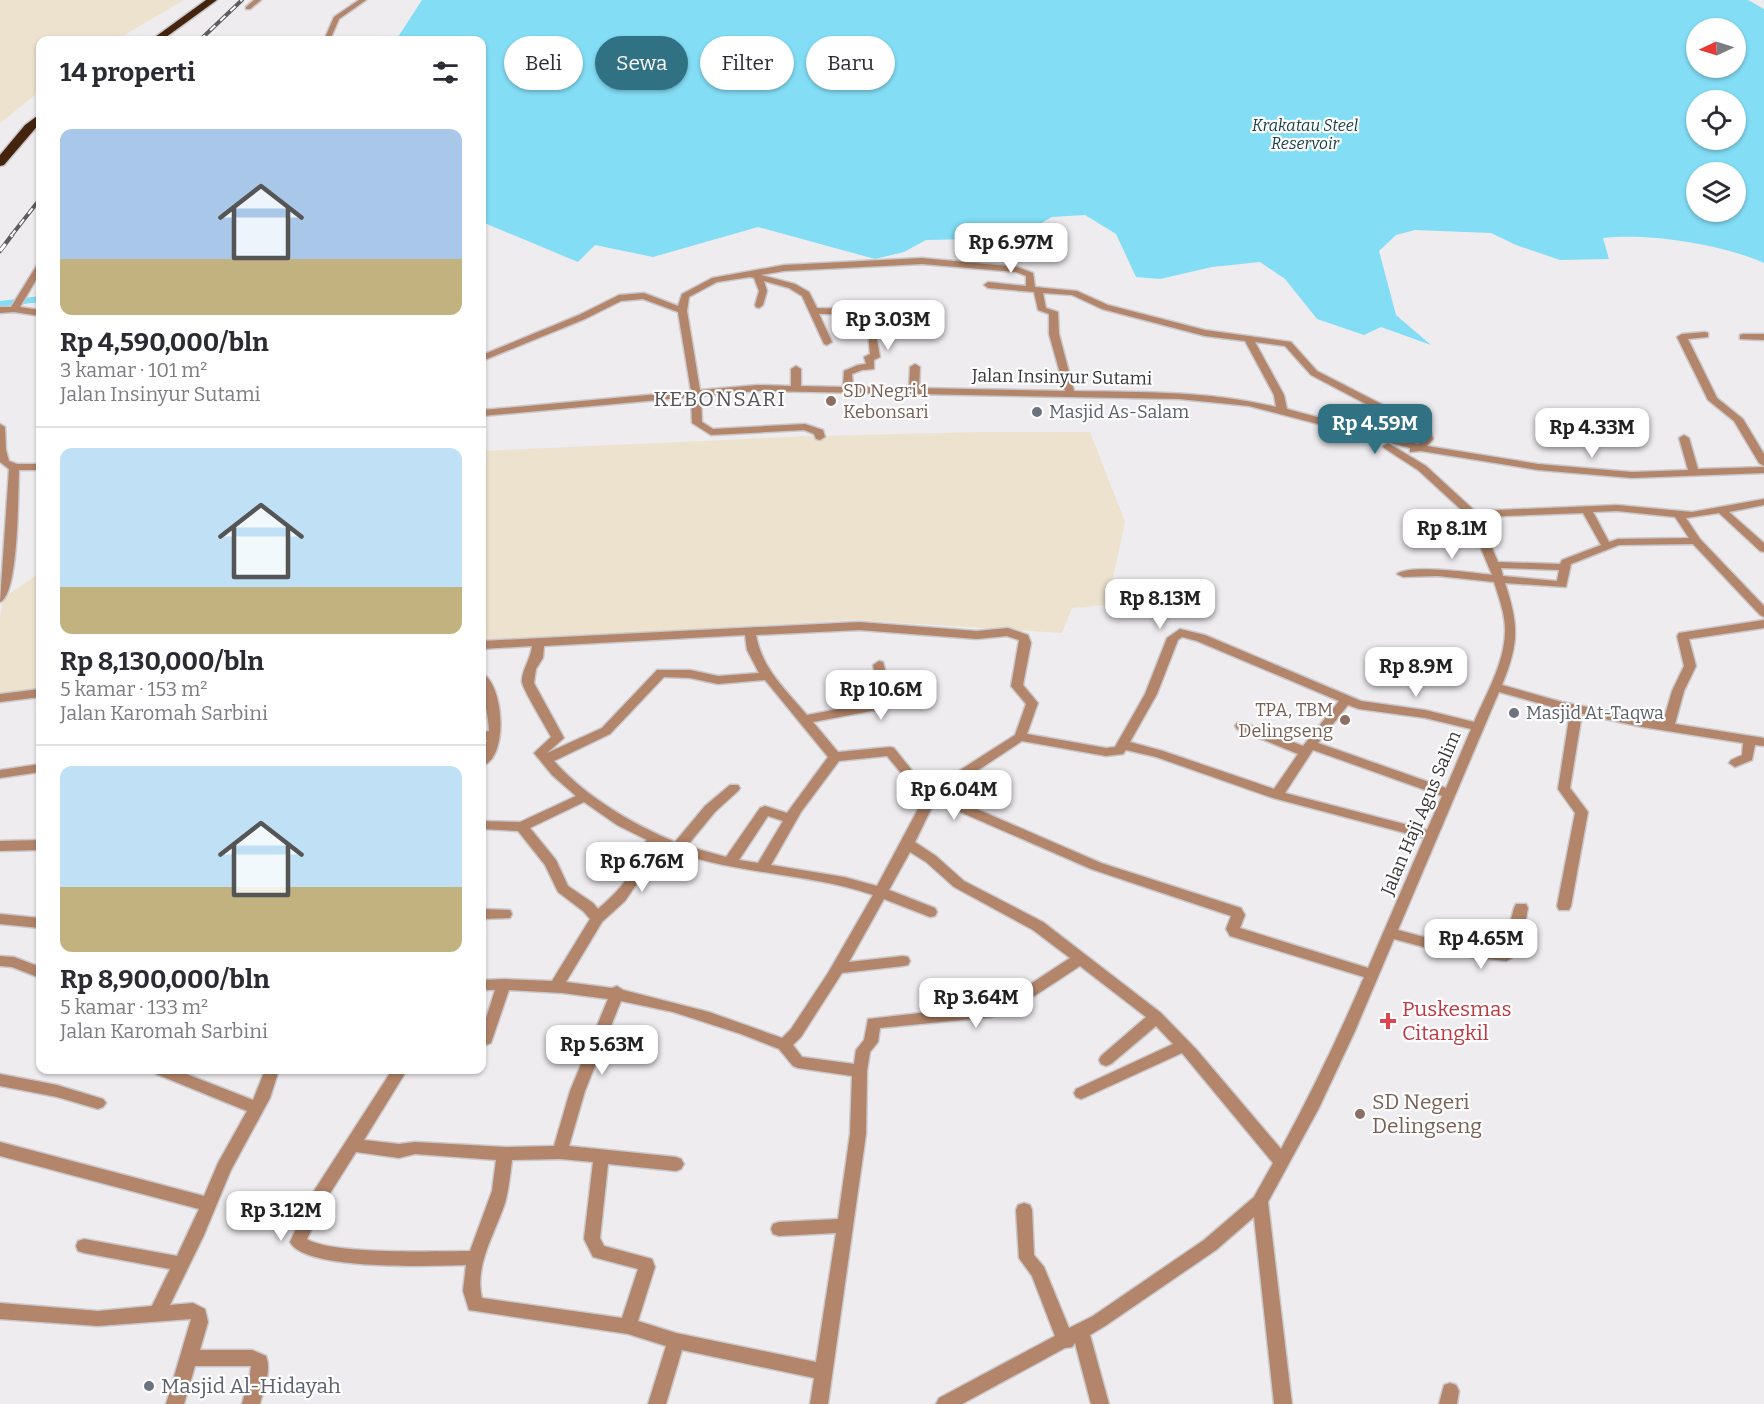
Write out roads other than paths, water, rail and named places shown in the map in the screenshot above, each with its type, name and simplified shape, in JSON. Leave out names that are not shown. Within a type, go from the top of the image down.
[{"type":"highway","points":[[162,36],[212,0]]},
{"type":"highway","points":[[0,162],[36,121]]},
{"type":"street","points":[[248,8],[258,0]]},
{"type":"street","points":[[329,36],[336,18],[363,0]]},
{"type":"street","points":[[820,436],[819,432],[805,428],[711,432],[697,423],[696,393],[682,311],[683,300],[692,291],[715,280],[784,268],[922,261],[1017,270],[1030,275],[1042,310],[1053,312],[1053,334],[1070,393]]},
{"type":"street","points":[[0,310],[17,304],[36,273]]},
{"type":"street","points":[[753,275],[763,291],[759,305]]},
{"type":"street","points":[[753,275],[800,289],[806,294],[827,342]]},
{"type":"street","points":[[988,285],[1074,293],[1105,307],[1205,333],[1291,345],[1314,373],[1421,427],[1429,435],[1420,448],[1401,453]]},
{"type":"street","points":[[486,356],[582,317],[618,298],[644,296],[682,311]]},
{"type":"street","points":[[17,304],[36,312]]},
{"type":"street","points":[[813,311],[852,311],[857,325],[872,331],[875,357],[869,357],[871,367],[861,367],[847,373],[848,388]]},
{"type":"street","points":[[1705,335],[1682,337],[1713,400],[1738,419],[1764,463]]},
{"type":"street","points":[[1743,337],[1764,337]]},
{"type":"street","points":[[1248,338],[1281,399],[1282,410]]},
{"type":"street","points":[[914,390],[915,367]]},
{"type":"street","points":[[796,369],[796,387]]},
{"type":"street","name":"Jalan Insinyur Sutami","points":[[486,413],[696,393],[796,387],[1194,397],[1282,410],[1360,433],[1480,460],[1597,474],[1764,470]]},
{"type":"street","points":[[0,427],[3,464],[14,469],[36,466]]},
{"type":"street","name":"Jalan Haji Agus Salim","points":[[1260,1202],[1348,1031],[1495,687],[1510,646],[1511,632],[1499,580],[1472,514],[1460,500],[1401,453],[1360,433]]},
{"type":"street","points":[[1684,438],[1694,473]]},
{"type":"street","points":[[0,599],[8,576],[14,469]]},
{"type":"street","points":[[1472,514],[1629,508],[1679,515],[1721,510],[1764,501]]},
{"type":"street","points":[[1587,510],[1606,547]]},
{"type":"street","points":[[1721,510],[1764,551],[1759,555],[1764,559]]},
{"type":"street","points":[[1679,515],[1696,541],[1764,614]]},
{"type":"street","points":[[1404,574],[1438,573],[1562,585],[1566,562],[1606,547],[1623,542],[1696,541]]},
{"type":"street","points":[[1494,565],[1564,567]]},
{"type":"street","points":[[1668,728],[1678,691],[1690,666],[1683,636],[1764,624]]},
{"type":"street","points":[[486,645],[859,626],[955,634],[1021,634],[1024,638],[1025,651],[1017,686],[1032,703],[1020,737],[946,783],[932,795],[908,844],[838,968],[796,1033],[784,1045]]},
{"type":"street","points":[[750,631],[756,658],[768,676],[835,757]]},
{"type":"street","points":[[1020,737],[1106,752],[1119,751],[1151,694],[1173,638],[1180,633],[1201,638],[1372,709],[1425,714],[1477,727]]},
{"type":"street","points":[[538,643],[537,658],[530,669],[528,683],[558,738],[541,751],[546,760],[584,797],[656,839],[678,848],[730,862],[852,885],[930,912]]},
{"type":"street","points":[[804,720],[888,704],[879,665]]},
{"type":"street","points":[[546,760],[606,731],[661,673],[690,674],[718,680],[768,676]]},
{"type":"street","points":[[1495,687],[1577,709],[1668,728],[1764,742]]},
{"type":"street","points":[[486,689],[492,705],[488,735],[490,753],[486,758]]},
{"type":"street","points":[[0,698],[36,694]]},
{"type":"street","points":[[1276,795],[1307,748],[1346,700]]},
{"type":"street","points":[[1564,906],[1582,812],[1564,789],[1577,709]]},
{"type":"street","points":[[1241,726],[1448,793]]},
{"type":"street","points":[[1735,764],[1748,757],[1749,740]]},
{"type":"street","points":[[1124,745],[1159,754],[1276,795],[1430,835]]},
{"type":"street","points":[[762,868],[790,818],[835,757],[890,751],[910,776],[932,795],[1096,866],[1236,912],[1238,915],[1233,929],[1235,932],[1371,974]]},
{"type":"street","points":[[0,774],[36,769]]},
{"type":"street","points":[[678,848],[710,809],[734,788]]},
{"type":"street","points":[[486,825],[522,826],[584,797]]},
{"type":"street","points":[[730,862],[765,811],[790,818]]},
{"type":"street","points":[[522,826],[551,863],[563,889],[588,907],[597,918]]},
{"type":"street","points":[[557,985],[597,918],[620,897],[644,862],[644,850],[656,839]]},
{"type":"street","points":[[908,844],[931,859],[959,884],[1038,926],[1156,1017],[1184,1046],[1282,1162]]},
{"type":"street","points":[[0,846],[36,845]]},
{"type":"street","points":[[1391,933],[1453,950],[1506,956],[1511,951],[1521,908]]},
{"type":"street","points":[[486,914],[505,914]]},
{"type":"street","points":[[0,920],[36,923]]},
{"type":"street","points":[[819,1404],[858,1134],[860,1071],[863,1050],[871,1042],[873,1023],[992,1011],[1014,1002],[1080,959]]},
{"type":"street","points":[[0,961],[13,961],[36,971]]},
{"type":"street","points":[[838,968],[903,961]]},
{"type":"street","points":[[486,1039],[504,984]]},
{"type":"street","points":[[486,985],[557,985],[617,992],[748,1030],[784,1045],[798,1062],[860,1071]]},
{"type":"street","points":[[560,1152],[566,1116],[607,1024],[617,992]]},
{"type":"street","points":[[1106,1060],[1156,1017]]},
{"type":"street","points":[[1081,1093],[1184,1046]]},
{"type":"street","points":[[171,1074],[257,1108]]},
{"type":"street","points":[[157,1313],[196,1235],[208,1204],[257,1108],[270,1074]]},
{"type":"street","points":[[397,1074],[318,1199],[299,1237],[300,1245],[319,1252],[362,1257],[477,1258]]},
{"type":"street","points":[[0,1080],[57,1091],[98,1103]]},
{"type":"street","points":[[352,1145],[403,1151],[415,1148],[505,1154],[560,1152],[676,1164]]},
{"type":"street","points":[[0,1149],[208,1204]]},
{"type":"street","points":[[505,1154],[500,1192],[477,1258],[470,1290],[475,1305],[628,1326],[676,1341],[824,1372]]},
{"type":"street","points":[[601,1156],[592,1239],[595,1247],[599,1252],[646,1264],[647,1267],[628,1326]]},
{"type":"street","points":[[945,1404],[1073,1337],[1210,1245],[1260,1202]]},
{"type":"street","points":[[1260,1202],[1283,1404]]},
{"type":"street","points":[[1024,1210],[1027,1258],[1038,1272],[1073,1337],[1100,1404]]},
{"type":"street","points":[[779,1228],[846,1226]]},
{"type":"street","points":[[84,1246],[181,1264]]},
{"type":"street","points":[[0,1311],[87,1318],[132,1318],[157,1313],[193,1311],[199,1314],[200,1322],[176,1404]]},
{"type":"street","points":[[657,1404],[676,1341]]},
{"type":"street","points":[[188,1358],[252,1358],[260,1362],[259,1374],[250,1404]]},
{"type":"water","name":"Krakatau Steel Reservoir","points":[[422,0],[1748,0],[1764,9],[1764,263],[1706,245],[1642,237],[1603,238],[1609,259],[1560,260],[1516,245],[1491,233],[1415,230],[1396,235],[1379,251],[1396,315],[1431,345],[1381,327],[1364,335],[1317,319],[1285,279],[1260,262],[1212,267],[1160,279],[1136,277],[1116,234],[1085,215],[1052,217],[1015,238],[926,240],[904,252],[875,259],[758,227],[653,257],[595,245],[578,262],[486,224],[486,36],[399,36]]},
{"type":"waterway","points":[[0,304],[36,300]]},
{"type":"railway","points":[[204,36],[242,0]]},
{"type":"railway","points":[[11,236],[36,204]]},
{"type":"railway","points":[[0,251],[12,235]]},
{"type":"place","name":"SD Negri 1 Kebonsari","points":[[831,401]]},
{"type":"place","name":"Masjid As-Salam","points":[[1037,412]]},
{"type":"place","name":"Masjid At-Taqwa","points":[[1514,713]]},
{"type":"place","name":"TPA, TBM Delingseng","points":[[1345,720]]},
{"type":"place","name":"Puskesmas Citangkil","points":[[1388,1021]]},
{"type":"place","name":"SD Negeri Delingseng","points":[[1360,1114]]},
{"type":"place","name":"Masjid Al-Hidayah","points":[[149,1386]]},
{"type":"district","name":"KEBONSARI","points":[[720,399]]}]
